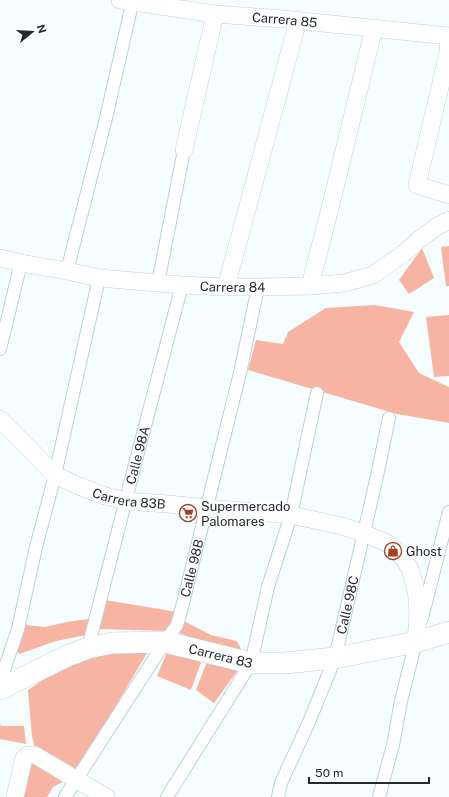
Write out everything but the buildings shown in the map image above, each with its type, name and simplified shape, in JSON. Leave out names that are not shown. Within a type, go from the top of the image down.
[{"type":"street","name":"Carrera 85","points":[[128,1],[215,14],[449,36]]},
{"type":"street","points":[[67,271],[106,118],[128,1]]},
{"type":"street","points":[[158,283],[184,150],[215,14]]},
{"type":"street","points":[[226,287],[298,21]]},
{"type":"street","points":[[310,286],[374,28]]},
{"type":"street","points":[[449,49],[417,184],[449,195]]},
{"type":"street","name":"Carrera 84","points":[[0,258],[99,278],[226,287],[310,286],[344,283],[373,275],[403,254],[436,227],[449,220]]},
{"type":"street","points":[[0,349],[21,263]]},
{"type":"street","points":[[0,682],[18,629],[99,278]]},
{"type":"street","name":"Calle 98A","points":[[88,648],[182,285]]},
{"type":"street","name":"Calle 98B","points":[[65,797],[177,625],[240,373],[258,287]]},
{"type":"street","points":[[168,797],[251,663],[268,587],[291,515],[317,393]]},
{"type":"street","name":"Calle 98C","points":[[271,797],[281,783],[309,722],[334,658],[377,476],[388,418]]},
{"type":"street","name":"Carrera 83B","points":[[0,419],[54,474],[102,495],[125,502],[168,504],[291,515],[342,526],[363,533],[387,544],[397,551],[410,569],[417,597],[418,613],[416,642]]},
{"type":"street","points":[[379,797],[393,745],[401,701],[449,512]]},
{"type":"street","name":"Carrera 83","points":[[0,689],[65,657],[88,648],[112,643],[165,642],[251,663],[285,663],[334,658],[416,642],[449,632]]},
{"type":"street","points":[[15,797],[24,758],[28,755],[35,755],[106,797]]},
{"type":"street","name":"Calle 98C","points":[[278,797],[281,783]]},
{"type":"shaded area","points":[[449,246],[449,286],[446,286],[441,247]]},
{"type":"shaded area","points":[[422,248],[434,278],[409,294],[399,280]]},
{"type":"shaded area","points":[[375,305],[414,312],[399,342],[419,373],[449,387],[449,423],[397,414],[248,370],[256,340],[283,344],[288,332],[326,308]]},
{"type":"shaded area","points":[[449,315],[449,376],[434,377],[426,317]]},
{"type":"shaded area","points":[[105,600],[177,612],[170,631],[98,629]]},
{"type":"shaded area","points":[[88,619],[86,635],[56,641],[19,654],[14,647],[26,625],[45,627]]},
{"type":"shaded area","points":[[182,620],[211,635],[237,641],[245,657],[179,633]]},
{"type":"shaded area","points":[[150,648],[76,773],[36,751],[32,737],[28,690],[63,666],[89,654]]},
{"type":"shaded area","points":[[168,650],[203,657],[191,690],[157,676]]},
{"type":"shaded area","points":[[208,659],[241,666],[214,703],[196,690]]},
{"type":"shaded area","points":[[0,724],[1,726],[24,726],[26,744],[0,739]]},
{"type":"shaded area","points":[[30,762],[63,782],[53,787],[47,797],[21,797]]},
{"type":"place","name":"Supermercado Palomares","points":[[188,513]]},
{"type":"place","name":"Ghost","points":[[393,551]]}]
